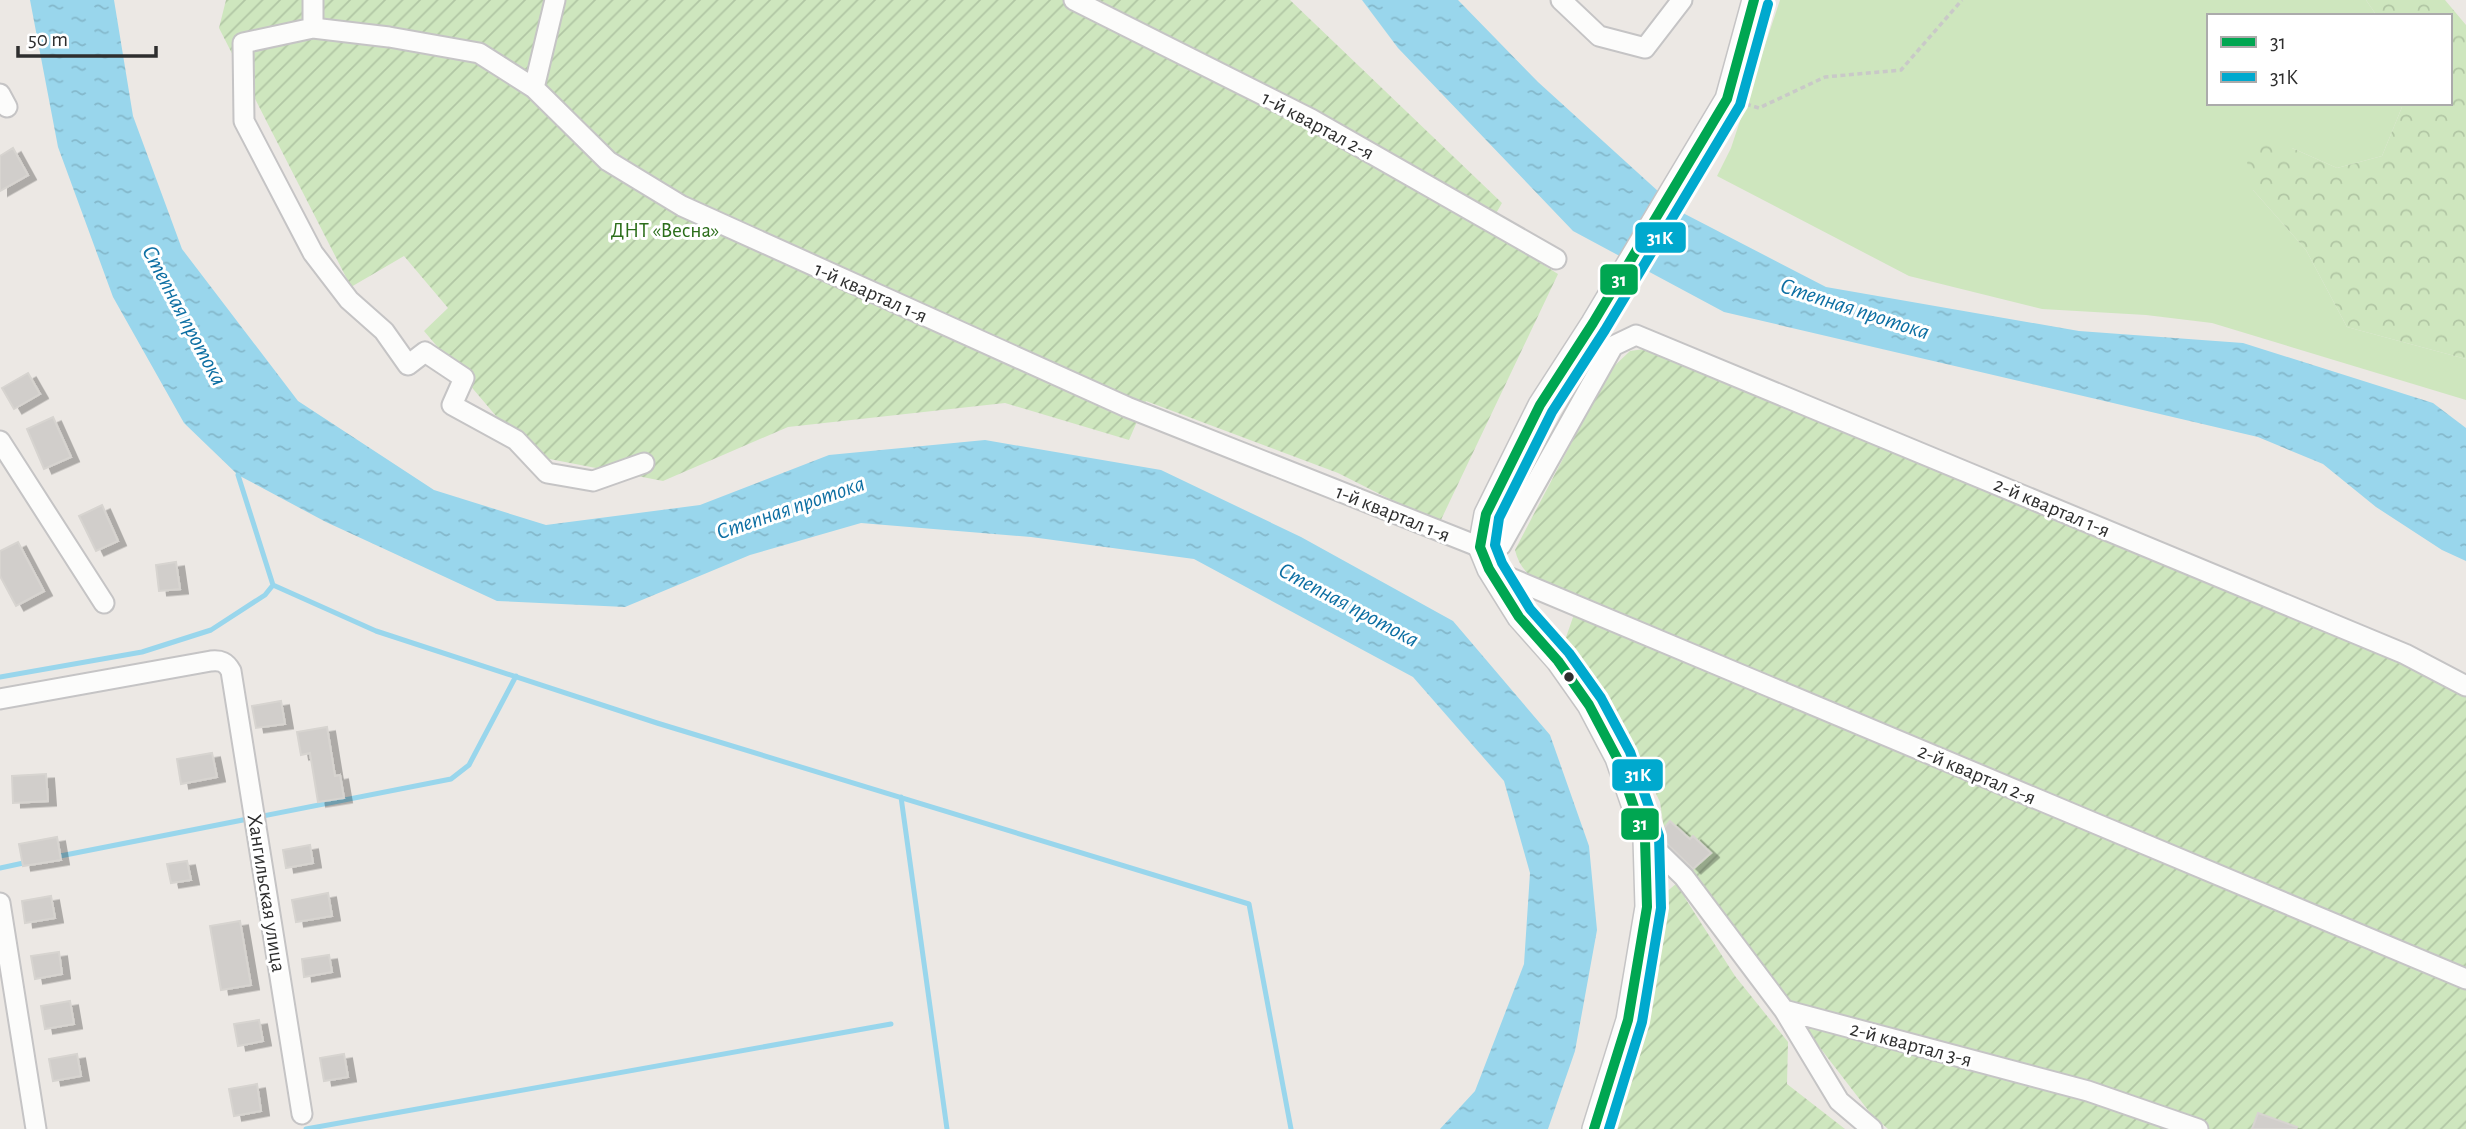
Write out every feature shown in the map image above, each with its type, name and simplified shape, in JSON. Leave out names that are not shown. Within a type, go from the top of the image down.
[{"type":"street","points":[[313,0],[313,28]]},
{"type":"street","points":[[534,88],[555,0]]},
{"type":"street","name":"1-й квартал 2-я","points":[[1074,0],[1311,119],[1556,258]]},
{"type":"street","points":[[1561,0],[1599,36],[1644,48],[1682,0]]},
{"type":"street","points":[[1594,1129],[1605,1101],[1628,1020],[1647,907],[1644,839],[1617,758],[1589,705],[1558,661],[1519,617],[1489,569],[1480,547],[1486,514],[1540,405],[1597,318],[1727,99],[1754,0]]},
{"type":"street","name":"1-й квартал 1-я","points":[[644,463],[593,481],[547,473],[516,440],[453,405],[464,378],[425,352],[408,365],[384,331],[349,300],[313,253],[244,121],[243,43],[313,28],[389,37],[479,53],[534,88],[608,161],[682,206],[1127,407],[1480,547]]},
{"type":"street","name":"2-й квартал 1-я","points":[[1480,547],[1502,545],[1614,346],[1636,335],[2392,648],[2466,685]]},
{"type":"street","points":[[0,441],[104,603]]},
{"type":"street","name":"2-й квартал 2-я","points":[[1489,569],[2466,979]]},
{"type":"street","name":"Хангильская улица","points":[[0,699],[211,661],[220,660],[228,665],[302,1114]]},
{"type":"street","points":[[1644,839],[1684,877],[1784,1010],[1839,1101],[1872,1129]]},
{"type":"street","points":[[0,903],[36,1129]]},
{"type":"street","name":"2-й квартал 3-я","points":[[1784,1010],[2088,1091],[2198,1129]]},
{"type":"path","points":[[1727,99],[1759,108],[1825,78],[1901,70],[1962,0]]},
{"type":"green space","name":"ДНТ «Весна»","points":[[226,0],[1290,0],[1502,203],[1487,229],[1558,274],[1439,524],[1338,473],[1146,401],[1129,440],[1005,403],[788,427],[663,481],[529,455],[424,331],[448,308],[404,256],[351,287],[219,28]]},
{"type":"green space","points":[[1780,0],[2366,0],[2376,14],[2207,14],[2207,105],[2402,105],[2382,156],[2337,168],[2292,148],[2253,190],[2306,250],[2347,327],[2466,359],[2466,400],[2212,323],[2146,315],[2042,309],[1909,276],[1717,176],[1731,148]]},
{"type":"green space","points":[[2366,0],[2445,0],[2466,25],[2466,359],[2347,327],[2306,250],[2253,190],[2247,162],[2259,142],[2292,148],[2337,168],[2382,156],[2402,105],[2452,105],[2452,14],[2376,14]]},
{"type":"green space","points":[[1644,349],[2404,663],[2466,697],[2466,1129],[1888,1129],[1871,1114],[1794,1014],[1665,836],[1660,802],[1608,694],[1564,643],[1579,600],[1549,588],[1531,577],[1519,561],[1515,550],[1609,371],[1630,351]]},
{"type":"green space","points":[[1684,877],[1685,898],[1735,976],[1788,1042],[1787,1084],[1845,1129],[1606,1129],[1636,1033],[1664,894]]},
{"type":"water","name":"Степная протока","points":[[30,0],[114,0],[133,116],[182,249],[298,401],[434,490],[546,525],[700,505],[829,455],[985,440],[1161,470],[1301,537],[1453,621],[1550,735],[1589,846],[1597,930],[1575,1051],[1548,1129],[1440,1129],[1475,1091],[1524,964],[1530,873],[1504,781],[1413,677],[1194,559],[1031,537],[861,523],[750,555],[625,607],[497,601],[326,522],[238,475],[184,423],[113,297],[58,147]]},
{"type":"water","name":"Степная протока","points":[[1362,0],[1458,0],[1538,82],[1681,212],[1826,287],[2079,331],[2243,343],[2433,403],[2466,428],[2466,561],[2442,550],[2376,507],[2323,464],[2258,437],[1724,312],[1573,231],[1398,48]]},
{"type":"building","points":[[13,148],[28,175],[0,191],[0,156]]},
{"type":"building","points":[[28,373],[40,394],[14,409],[2,388]]},
{"type":"building","points":[[53,417],[71,457],[44,469],[27,429]]},
{"type":"building","points":[[102,505],[118,541],[96,551],[79,516]]},
{"type":"building","points":[[18,542],[44,591],[16,606],[0,576],[0,551]]},
{"type":"building","points":[[176,562],[180,589],[159,591],[156,565]]},
{"type":"building","points":[[281,701],[285,724],[256,728],[252,706]]},
{"type":"building","points":[[327,727],[335,776],[340,775],[344,798],[318,802],[310,753],[301,755],[297,732]]},
{"type":"building","points":[[212,753],[217,777],[181,784],[177,759]]},
{"type":"building","points":[[46,774],[48,801],[13,803],[12,776]]},
{"type":"building","points":[[1670,821],[1690,839],[1693,836],[1711,853],[1693,869],[1658,835]]},
{"type":"building","points":[[57,837],[61,860],[23,866],[19,844]]},
{"type":"building","points":[[310,845],[313,863],[286,868],[283,850]]},
{"type":"building","points":[[187,861],[191,880],[171,883],[167,864]]},
{"type":"building","points":[[328,893],[332,916],[296,922],[292,900]]},
{"type":"building","points":[[51,896],[55,918],[25,923],[22,901]]},
{"type":"building","points":[[240,921],[251,985],[221,990],[210,926]]},
{"type":"building","points":[[59,952],[62,974],[35,979],[31,956]]},
{"type":"building","points":[[329,955],[332,972],[304,977],[302,959]]},
{"type":"building","points":[[70,1001],[74,1024],[45,1029],[41,1006]]},
{"type":"building","points":[[259,1020],[263,1041],[238,1046],[234,1024]]},
{"type":"building","points":[[77,1054],[81,1076],[53,1081],[49,1059]]},
{"type":"building","points":[[344,1054],[348,1077],[324,1081],[320,1058]]},
{"type":"building","points":[[257,1084],[261,1111],[234,1116],[229,1089]]},
{"type":"building","points":[[2258,1113],[2297,1127],[2252,1129]]},
{"type":"waterway","points":[[238,475],[273,585],[376,631],[657,723],[1249,904],[1291,1129]]},
{"type":"waterway","points":[[0,677],[142,652],[211,630],[265,595],[273,585]]},
{"type":"waterway","points":[[55,857],[451,779],[469,765],[516,676]]},
{"type":"waterway","points":[[901,797],[947,1129]]},
{"type":"waterway","points":[[0,868],[28,862]]},
{"type":"waterway","points":[[306,1129],[891,1024]]},
{"type":"transit line","name":"31","points":[[1594,1129],[1628,1020],[1647,907],[1645,839],[1617,758],[1589,705],[1558,661],[1519,617],[1489,569],[1480,547],[1486,514],[1540,405],[1593,323],[1727,99],[1754,0]]},
{"type":"transit line","name":"31К","points":[[1609,1129],[1642,1022],[1661,908],[1659,836],[1630,752],[1601,698],[1569,653],[1530,609],[1502,563],[1495,545],[1499,518],[1552,412],[1605,330],[1740,105],[1768,4]]}]
